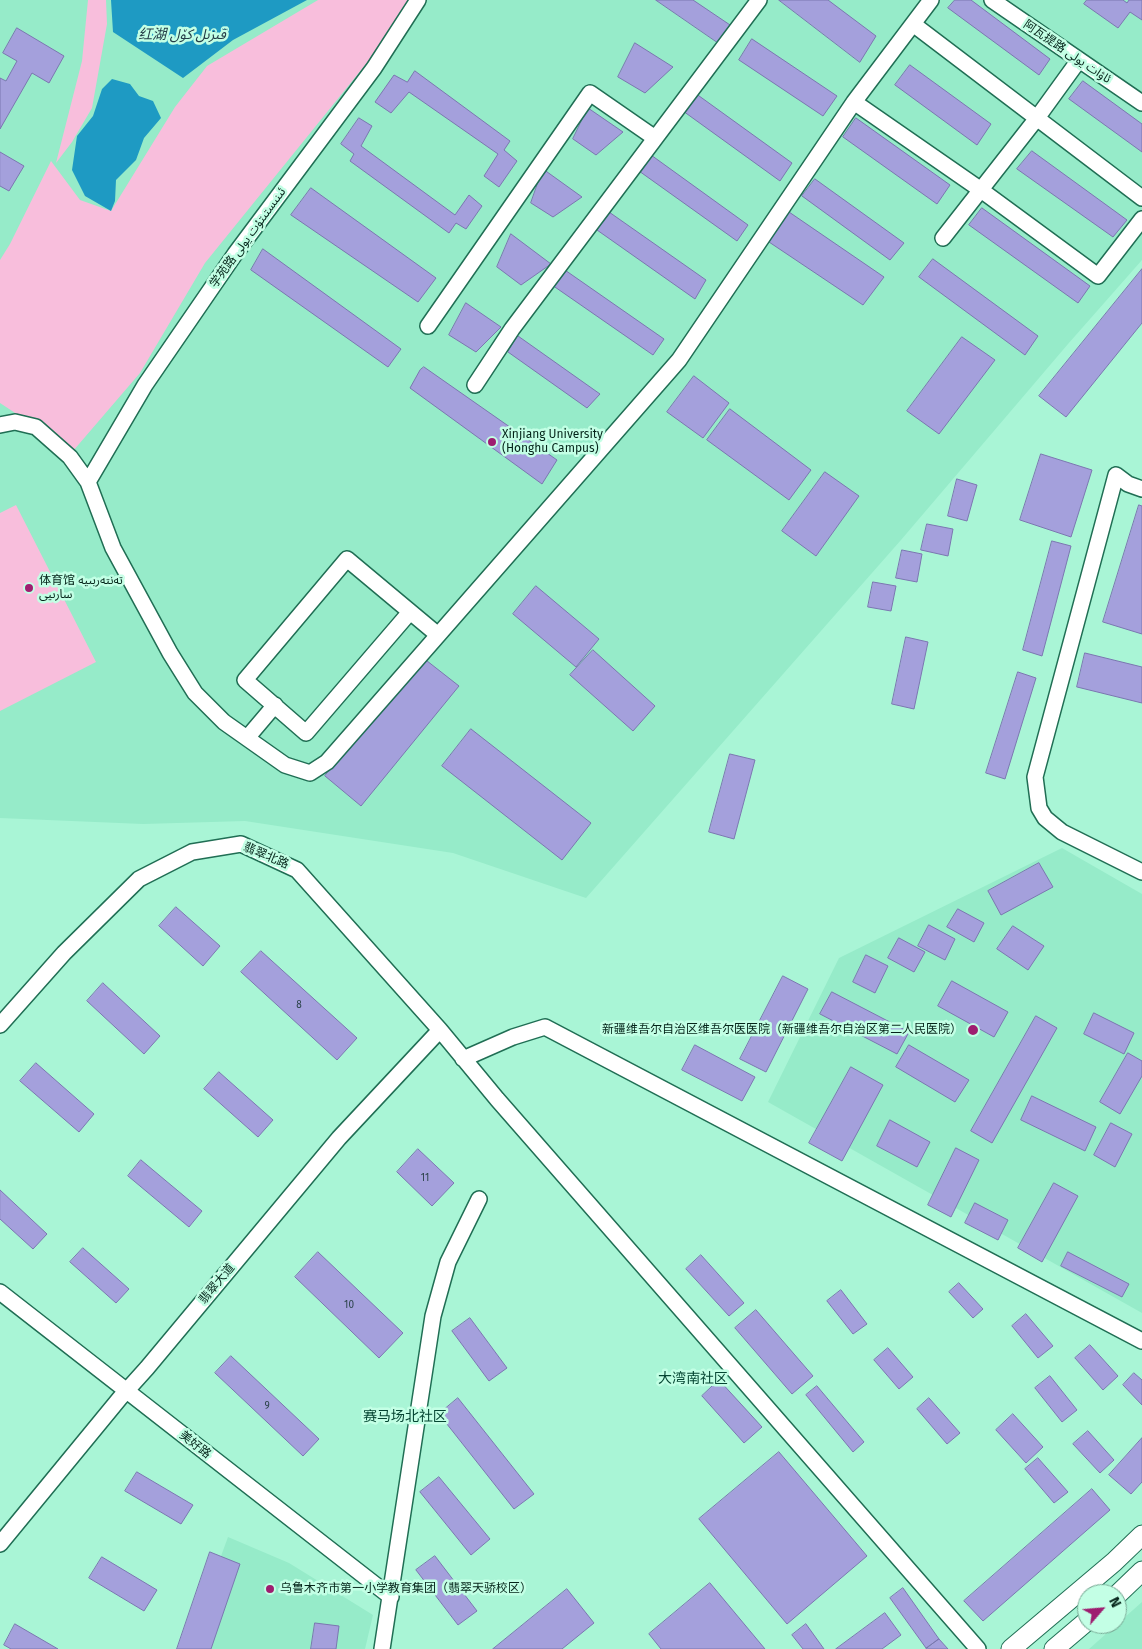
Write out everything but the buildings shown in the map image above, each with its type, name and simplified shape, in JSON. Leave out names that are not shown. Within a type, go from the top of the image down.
[{"type":"main road","points":[[1011,1649],[1114,1562],[1142,1535]]},
{"type":"main road","points":[[1127,1585],[1142,1571]]},
{"type":"main road","points":[[1054,1649],[1077,1629]]},
{"type":"street","name":"学苑路 ئىنىستىتۇت يولى","points":[[88,482],[145,385],[234,254],[374,68],[418,0]]},
{"type":"street","points":[[475,384],[512,329],[759,0]]},
{"type":"street","points":[[0,425],[15,422],[36,427],[70,457],[88,482],[113,548],[175,661],[195,693],[224,722],[285,765],[310,773],[327,762],[679,360],[854,102],[931,0]]},
{"type":"street","name":"阿瓦提路 ئاۋات يولى","points":[[992,0],[1142,103]]},
{"type":"street","points":[[913,24],[1142,198]]},
{"type":"street","points":[[943,238],[1037,118],[1079,60]]},
{"type":"street","points":[[428,326],[590,93],[655,138]]},
{"type":"street","points":[[854,102],[980,190],[1098,276],[1142,219]]},
{"type":"street","points":[[1142,489],[1128,484],[1116,475],[1035,777],[1040,808],[1045,818],[1062,832],[1142,872]]},
{"type":"street","points":[[410,612],[306,733],[245,680],[347,559],[438,635]]},
{"type":"street","points":[[248,738],[275,705]]},
{"type":"street","name":"翡翠北路","points":[[0,1025],[64,953],[139,879],[192,852],[242,844],[297,870],[440,1030],[463,1059],[978,1649]]},
{"type":"street","points":[[463,1059],[513,1037],[546,1027],[1142,1340]]},
{"type":"street","name":"翡翠大道","points":[[0,1544],[339,1138],[440,1030]]},
{"type":"street","points":[[382,1649],[433,1316],[448,1262],[480,1199]]},
{"type":"street","name":"美好路","points":[[0,1292],[391,1597]]},
{"type":"shaded area","name":"Xinjiang University (Honghu Campus)","points":[[0,0],[1142,0],[1142,260],[901,540],[586,898],[453,853],[245,821],[143,824],[0,818]]},
{"type":"shaded area","points":[[88,0],[106,0],[107,24],[92,108],[72,142],[56,163],[82,61]]},
{"type":"shaded area","points":[[318,0],[411,0],[387,38],[205,263],[140,373],[73,451],[0,403],[0,260],[10,244],[51,161],[80,200],[111,211],[175,107],[207,66]]},
{"type":"shaded area","name":"体育馆 تەنتەربىيە سارىيى","points":[[16,505],[96,662],[0,711],[0,513]]},
{"type":"shaded area","name":"新疆维吾尔自治区维吾尔医医院（新疆维吾尔自治区第二人民医院）","points":[[1062,848],[1142,894],[1142,1313],[768,1102],[839,958]]},
{"type":"shaded area","name":"乌鲁木齐市第一小学教育集团（翡翠天骄校区）","points":[[228,1537],[289,1563],[373,1615],[365,1649],[187,1649]]},
{"type":"shaded area","points":[[1142,1602],[1142,1649],[1089,1649],[1106,1634],[1127,1634],[1127,1615]]},
{"type":"water","name":"红湖 قىزىل كۆل","points":[[111,0],[307,0],[233,40],[183,78],[113,32]]},
{"type":"water","points":[[112,79],[130,84],[139,96],[153,101],[161,118],[144,138],[136,160],[116,180],[115,201],[111,211],[85,196],[72,170],[77,136],[93,116],[102,89]]},
{"type":"place","name":"Xinjiang University (Honghu Campus)","points":[[492,442]]},
{"type":"place","name":"体育馆 تەنتەربىيە سارىيى","points":[[29,588]]},
{"type":"place","name":"新疆维吾尔自治区维吾尔医医院（新疆维吾尔自治区第二人民医院）","points":[[973,1030]]},
{"type":"place","name":"乌鲁木齐市第一小学教育集团（翡翠天骄校区）","points":[[270,1589]]},
{"type":"district","name":"大湾南社区","points":[[693,1379]]},
{"type":"district","name":"赛马场北社区","points":[[405,1417]]}]
